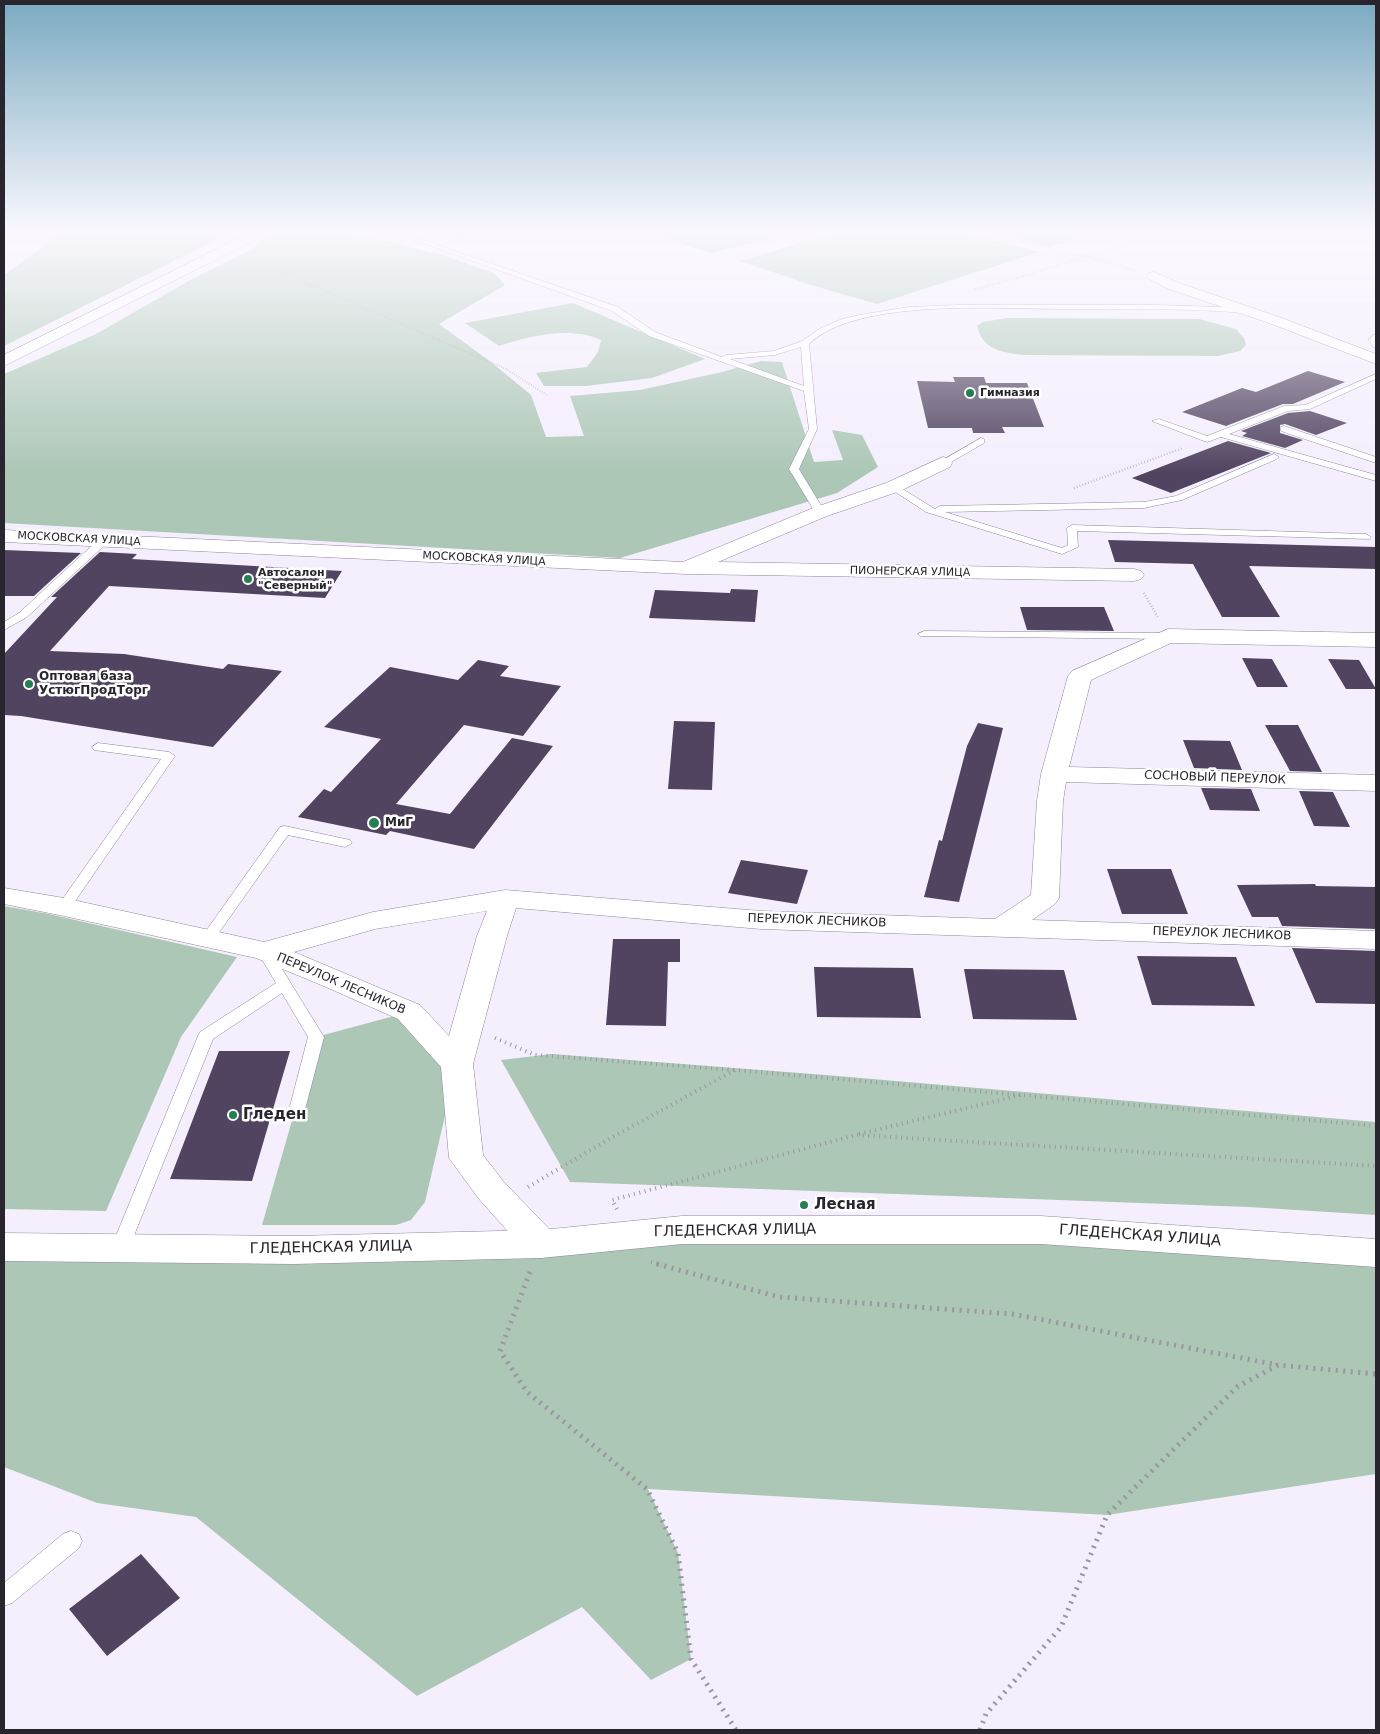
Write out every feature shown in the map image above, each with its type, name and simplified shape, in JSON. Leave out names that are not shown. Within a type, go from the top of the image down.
[{"type":"street","points":[[4,361],[102,312]]},
{"type":"street","points":[[1250,312],[1376,359]]},
{"type":"street","name":"МОСКОВСКАЯ УЛИЦА","points":[[4,536],[686,568],[820,512],[894,487],[943,463]]},
{"type":"street","name":"ПИОНЕРСКАЯ УЛИЦА","points":[[686,568],[1134,575]]},
{"type":"street","points":[[1004,926],[1045,898],[1050,801],[1054,774],[1080,676],[1168,636],[1376,640]]},
{"type":"street","name":"СОСНОВЫЙ ПЕРЕУЛОК","points":[[1054,774],[1376,782]]},
{"type":"street","name":"ПЕРЕУЛОК ЛЕСНИКОВ","points":[[4,896],[64,906],[264,952],[337,980],[409,1012],[457,1064]]},
{"type":"street","points":[[505,899],[492,936],[457,1064],[466,1158],[502,1202],[541,1244]]},
{"type":"street","name":"ПЕРЕУЛОК ЛЕСНИКОВ","points":[[264,952],[373,921],[505,899],[760,920],[1004,926],[1376,940]]},
{"type":"street","name":"ГЛЕДЕНСКАЯ УЛИЦА","points":[[4,1246],[294,1250],[541,1244],[682,1230],[1041,1230],[1376,1254]]},
{"type":"lane","points":[[619,312],[652,334],[808,390]]},
{"type":"lane","points":[[716,356],[735,357],[775,352],[806,343],[814,334],[860,317],[905,312]]},
{"type":"lane","points":[[1376,337],[1373,340],[1376,345]]},
{"type":"lane","points":[[806,343],[808,390],[813,429],[794,469],[820,512]]},
{"type":"lane","points":[[1156,421],[1207,439],[1287,408],[1307,407],[1376,376]]},
{"type":"lane","points":[[1284,429],[1376,460]]},
{"type":"lane","points":[[1221,434],[1376,478]]},
{"type":"lane","points":[[943,463],[981,441]]},
{"type":"lane","points":[[929,510],[1144,505],[1179,498],[1274,457]]},
{"type":"lane","points":[[894,487],[929,510],[1062,551],[1073,548],[1072,528],[1366,536]]},
{"type":"lane","points":[[4,627],[23,615],[103,541]]},
{"type":"lane","points":[[924,634],[1168,636]]},
{"type":"lane","points":[[64,906],[169,756],[98,747]]},
{"type":"lane","points":[[208,938],[285,830],[345,842]]},
{"type":"lane","points":[[264,952],[316,1037],[298,1106]]},
{"type":"lane","points":[[120,1248],[206,1036],[285,984]]},
{"type":"lane","points":[[4,1596],[71,1541]]},
{"type":"path","points":[[377,312],[506,369],[547,395]]},
{"type":"path","points":[[1106,478],[1207,439]]},
{"type":"path","points":[[1134,575],[1168,636]]},
{"type":"path","points":[[468,1027],[535,1055],[1024,1094],[1376,1126]]},
{"type":"path","points":[[502,1202],[609,1139],[735,1070]]},
{"type":"path","points":[[1024,1094],[856,1135],[612,1200],[631,1235],[640,1260],[779,1297],[1012,1314],[1278,1365],[1376,1374]]},
{"type":"path","points":[[856,1135],[1376,1166]]},
{"type":"path","points":[[541,1244],[500,1351],[528,1392],[647,1489],[678,1553],[691,1659],[736,1730]]},
{"type":"path","points":[[980,1730],[986,1714],[1061,1627],[1107,1516],[1238,1387],[1278,1365]]},
{"type":"green space","points":[[4,312],[72,312],[4,346]]},
{"type":"green space","points":[[135,312],[459,312],[439,324],[491,362],[531,395],[546,437],[584,436],[570,396],[640,390],[722,372],[761,361],[782,362],[814,462],[843,460],[832,430],[862,435],[878,467],[837,493],[620,558],[4,523],[4,374],[96,334]]},
{"type":"green space","points":[[525,312],[594,312],[705,359],[652,378],[586,386],[544,386],[536,373],[587,367],[598,352],[601,340],[589,336],[563,333],[537,336],[499,346],[465,323]]},
{"type":"green space","points":[[1007,318],[1199,319],[1236,329],[1244,338],[1246,345],[1240,351],[1218,356],[1023,355],[1000,351],[988,345],[980,334],[977,326],[983,322]]},
{"type":"green space","points":[[4,906],[49,914],[237,957],[181,1037],[106,1211],[4,1209]]},
{"type":"green space","points":[[409,1012],[457,1064],[425,1202],[411,1220],[396,1225],[262,1225],[316,1037]]},
{"type":"green space","points":[[552,1054],[826,1075],[1376,1122],[1376,1215],[1249,1207],[570,1182],[501,1060]]},
{"type":"green space","points":[[1132,1235],[1376,1253],[1376,1474],[1107,1515],[648,1489],[678,1553],[691,1659],[651,1680],[582,1607],[417,1696],[196,1517],[97,1503],[4,1467],[4,1247],[294,1250]]},
{"type":"building","points":[[1308,371],[1345,382],[1293,404],[1283,404],[1226,426],[1182,412],[1242,388],[1256,392]]},
{"type":"building","points":[[953,377],[984,377],[986,383],[1027,383],[1044,427],[1002,427],[1005,433],[973,433],[972,428],[928,428],[917,381],[955,382]]},
{"type":"building","points":[[1310,411],[1347,423],[1316,435],[1285,424],[1280,425],[1280,433],[1303,440],[1285,448],[1242,436],[1247,433],[1241,431],[1288,413]]},
{"type":"building","points":[[1228,441],[1271,453],[1171,493],[1132,478]]},
{"type":"building","points":[[1108,540],[1376,547],[1376,569],[1249,566],[1280,617],[1222,617],[1193,564],[1115,562]]},
{"type":"building","points":[[4,550],[81,553],[34,596],[4,596]]},
{"type":"building","points":[[100,552],[137,554],[132,559],[342,571],[325,598],[109,586],[50,651],[124,654],[223,669],[228,664],[282,671],[213,747],[21,716],[4,715],[4,654],[57,597],[51,597]]},
{"type":"building","points":[[731,589],[758,590],[755,622],[649,618],[655,590],[730,593]]},
{"type":"building","points":[[1020,607],[1104,607],[1114,631],[1027,630]]},
{"type":"building","points":[[1242,658],[1272,659],[1288,687],[1257,687]]},
{"type":"building","points":[[1328,659],[1359,660],[1376,689],[1346,689]]},
{"type":"building","points":[[478,660],[509,666],[500,676],[561,686],[523,736],[464,725],[396,804],[450,814],[512,738],[553,746],[474,849],[390,831],[386,835],[298,817],[324,789],[331,792],[381,739],[324,727],[390,667],[458,680]]},
{"type":"building","points":[[674,721],[715,722],[712,790],[668,789]]},
{"type":"building","points":[[978,723],[1003,728],[959,902],[924,897],[939,840],[942,841],[967,746]]},
{"type":"building","points":[[1265,725],[1298,725],[1322,772],[1290,771]]},
{"type":"building","points":[[1183,740],[1230,741],[1242,770],[1194,768]]},
{"type":"building","points":[[1201,788],[1251,789],[1260,811],[1210,810]]},
{"type":"building","points":[[1299,791],[1333,792],[1350,827],[1314,826]]},
{"type":"building","points":[[741,860],[808,870],[797,904],[728,893]]},
{"type":"building","points":[[1107,869],[1171,869],[1188,914],[1122,914]]},
{"type":"building","points":[[1315,884],[1316,886],[1376,887],[1376,929],[1282,926],[1278,917],[1252,917],[1237,885]]},
{"type":"building","points":[[613,939],[680,939],[680,962],[668,962],[666,1026],[606,1025]]},
{"type":"building","points":[[1292,948],[1376,951],[1376,1004],[1316,1003]]},
{"type":"building","points":[[1137,956],[1236,957],[1255,1006],[1152,1005]]},
{"type":"building","points":[[814,967],[913,968],[921,1018],[817,1017]]},
{"type":"building","points":[[964,969],[1064,970],[1077,1020],[973,1019]]},
{"type":"building","name":"Гледен","points":[[219,1051],[290,1051],[252,1181],[170,1179]]},
{"type":"building","points":[[141,1554],[180,1598],[107,1656],[69,1609]]},
{"type":"place","name":"Гимназия","points":[[970,393]]},
{"type":"place","name":"Автосалон \"Северный\"","points":[[248,579]]},
{"type":"place","name":"Оптовая база УстюгПродТорг","points":[[29,684]]},
{"type":"place","name":"МиГ","points":[[374,823]]},
{"type":"place","name":"Гледен","points":[[233,1115]]},
{"type":"place","name":"Лесная","points":[[804,1205]]}]
